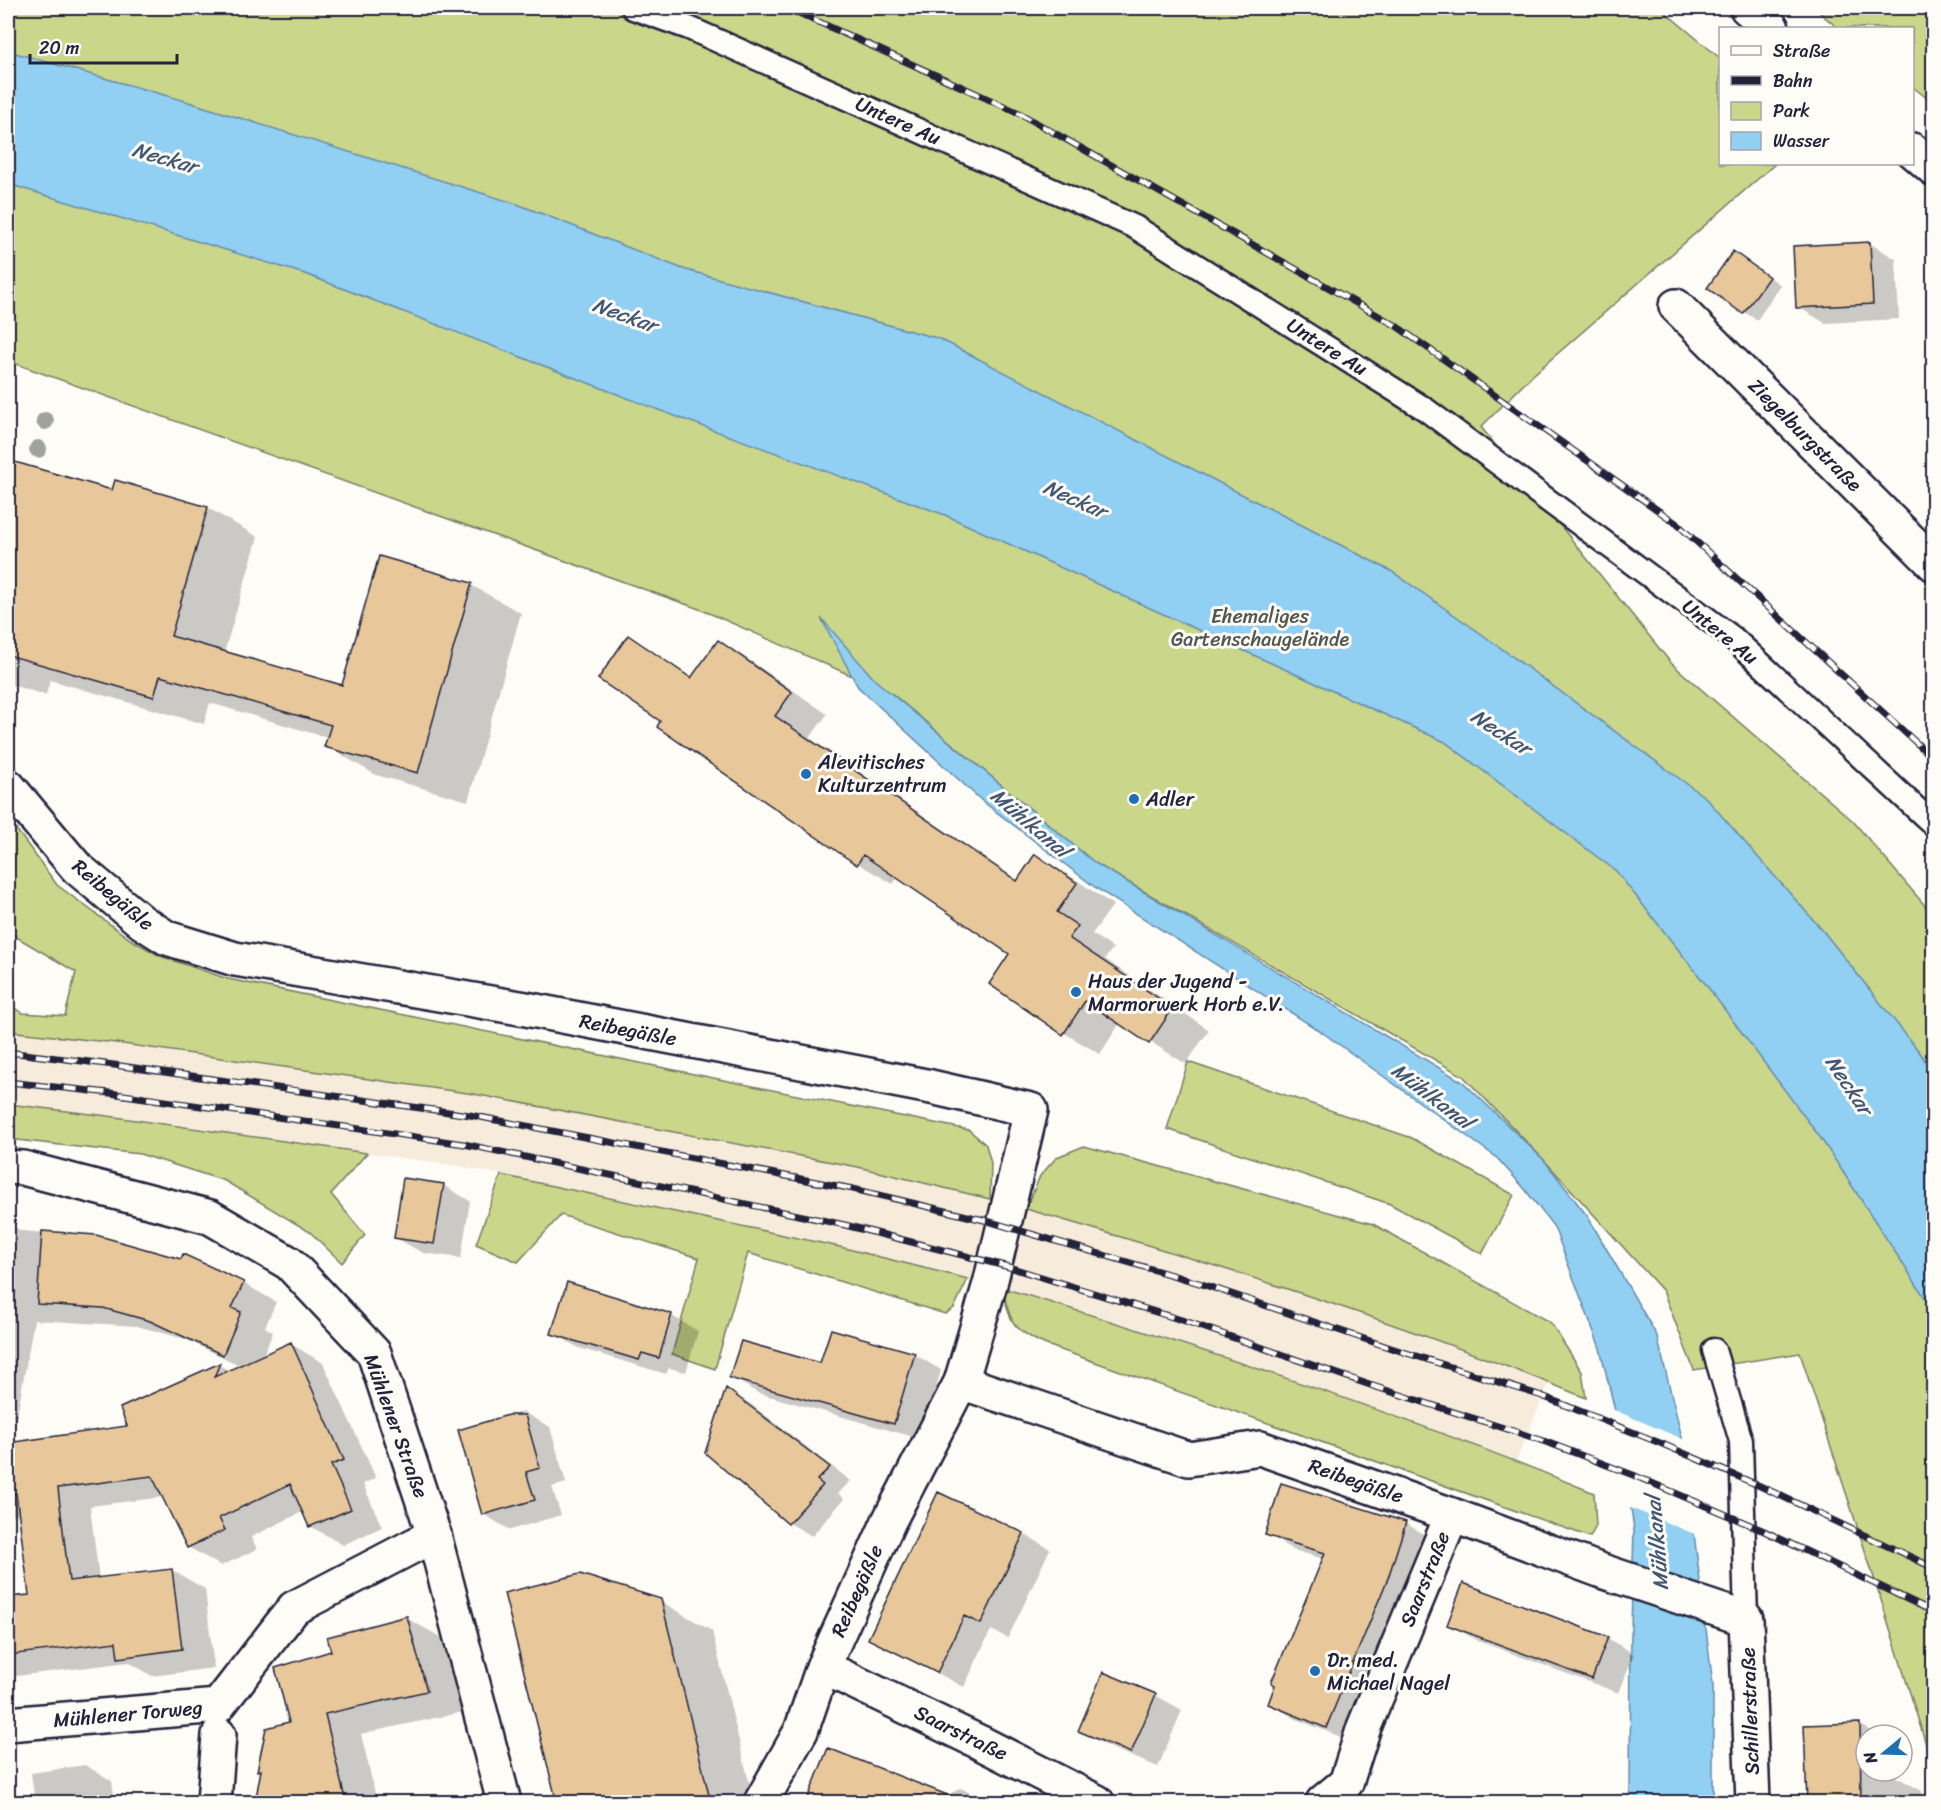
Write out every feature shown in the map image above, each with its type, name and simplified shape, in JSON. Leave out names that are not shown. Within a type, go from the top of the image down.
[{"type":"street","points":[[1748,8],[1771,27]]},
{"type":"street","points":[[1914,152],[1934,169]]},
{"type":"street","name":"Ziegelburgstraße","points":[[1676,306],[1934,564]]},
{"type":"street","name":"Reibegäßle","points":[[8,786],[77,868],[142,922],[167,938],[235,959],[526,1009],[931,1087],[1031,1110],[990,1284],[961,1382],[889,1521],[823,1666],[801,1731],[761,1803]]},
{"type":"street","name":"Mühlener Straße","points":[[8,1167],[23,1168],[210,1217],[289,1263],[374,1353],[434,1534],[504,1803]]},
{"type":"street","name":"Reibegäßle","points":[[961,1382],[1189,1459],[1260,1448],[1614,1575],[1746,1619]]},
{"type":"street","name":"Saarstraße","points":[[1323,1803],[1346,1784],[1364,1727],[1452,1515]]},
{"type":"street","name":"Mühlener Torweg","points":[[8,1724],[218,1706],[294,1608],[434,1534]]},
{"type":"street","name":"Schillerstraße","points":[[1746,1619],[1753,1803]]},
{"type":"street","name":"Saarstraße","points":[[823,1666],[1097,1803]]},
{"type":"street","points":[[214,1803],[219,1735]]},
{"type":"lane","name":"Untere Au","points":[[633,8],[689,28],[1135,227],[1185,258],[1425,409],[1733,638],[1934,825]]},
{"type":"lane","points":[[1714,1350],[1741,1441],[1746,1619]]},
{"type":"shaded area","points":[[8,1031],[116,1043],[474,1094],[858,1167],[1026,1209],[1206,1262],[1399,1328],[1549,1383],[1516,1461],[1364,1405],[1177,1341],[1003,1288],[840,1247],[459,1166],[8,1104]]},
{"type":"green space","name":"Ehemaliges Gartenschaugelände","points":[[8,8],[1660,8],[1719,57],[1719,165],[1774,165],[1533,375],[1481,427],[1671,663],[1853,821],[1933,915],[1933,1767],[1800,1353],[1694,1370],[1663,1291],[1544,1160],[1463,1076],[1095,863],[891,693],[702,610],[8,361]]},
{"type":"green space","points":[[1814,8],[1933,8],[1933,103],[1914,88],[1914,27],[1837,27]]},
{"type":"green space","points":[[8,818],[57,885],[130,939],[160,956],[228,979],[969,1130],[986,1145],[991,1163],[990,1199],[858,1167],[474,1094],[116,1043],[8,1031],[8,1005],[23,1013],[65,1016],[76,972],[8,932]]},
{"type":"green space","points":[[1188,1062],[1412,1138],[1514,1195],[1482,1254],[1390,1204],[1167,1129]]},
{"type":"green space","points":[[8,1104],[367,1153],[331,1194],[365,1235],[342,1263],[310,1232],[225,1181],[140,1154],[8,1139]]},
{"type":"green space","points":[[1084,1146],[1373,1224],[1551,1323],[1582,1372],[1586,1398],[1448,1345],[1309,1296],[1026,1209],[1040,1176],[1057,1157]]},
{"type":"green space","points":[[501,1175],[840,1247],[968,1279],[954,1308],[945,1314],[748,1253],[715,1369],[672,1354],[699,1258],[561,1215],[518,1262],[476,1244]]},
{"type":"green space","points":[[1003,1288],[1301,1383],[1448,1436],[1594,1493],[1596,1526],[1590,1537],[1044,1344],[1025,1334],[1014,1324]]},
{"type":"water","name":"Neckar","points":[[8,51],[182,100],[517,204],[683,269],[940,339],[1391,571],[1483,635],[1706,798],[1823,931],[1921,1054],[1934,1075],[1933,1310],[1822,1140],[1707,986],[1616,871],[1445,742],[945,515],[656,409],[305,274],[8,184]]},
{"type":"water","name":"Mühlkanal","points":[[821,618],[875,680],[1095,863],[1463,1082],[1544,1160],[1588,1217],[1657,1336],[1682,1438],[1713,1685],[1713,1802],[1630,1802],[1634,1530],[1622,1440],[1600,1348],[1554,1227],[1496,1157],[1323,1033],[1096,888],[982,801],[858,687]]},
{"type":"pier","points":[[1612,1409],[1685,1440],[1697,1535],[1628,1507]]},
{"type":"building","points":[[1870,242],[1873,304],[1796,308],[1793,246]]},
{"type":"building","points":[[1733,251],[1769,277],[1743,314],[1707,288]]},
{"type":"building","points":[[8,460],[112,490],[115,480],[208,507],[171,636],[342,685],[379,556],[472,583],[418,773],[324,747],[331,725],[160,676],[154,697],[8,655]]},
{"type":"building","points":[[628,635],[691,678],[718,640],[792,692],[775,716],[1017,881],[1035,854],[1077,883],[1057,912],[1078,926],[1069,938],[1173,1008],[1149,1044],[1085,1001],[1063,1035],[989,984],[1009,954],[863,855],[857,865],[657,727],[660,721],[598,679]]},
{"type":"building","points":[[403,1178],[444,1184],[434,1244],[394,1238]]},
{"type":"building","points":[[42,1231],[96,1235],[181,1259],[183,1254],[244,1282],[232,1308],[241,1312],[223,1355],[150,1321],[103,1308],[37,1304]]},
{"type":"building","points":[[567,1282],[672,1314],[659,1358],[642,1353],[639,1360],[551,1334]]},
{"type":"building","points":[[831,1329],[915,1353],[894,1424],[729,1378],[741,1341],[820,1363]]},
{"type":"building","points":[[291,1342],[344,1460],[331,1465],[351,1509],[309,1527],[290,1484],[219,1518],[225,1530],[187,1548],[152,1476],[58,1488],[69,1581],[172,1569],[182,1649],[118,1658],[116,1642],[8,1655],[8,1597],[29,1595],[16,1493],[8,1494],[8,1443],[127,1426],[120,1408],[220,1363],[214,1377]]},
{"type":"building","points":[[726,1388],[830,1467],[817,1480],[823,1485],[788,1524],[705,1453]]},
{"type":"building","points":[[508,1415],[525,1415],[540,1468],[526,1472],[535,1500],[482,1515],[458,1430]]},
{"type":"building","points":[[1281,1483],[1406,1522],[1388,1578],[1326,1728],[1268,1704],[1275,1685],[1271,1683],[1325,1553],[1265,1535]]},
{"type":"building","points":[[938,1492],[1024,1533],[981,1624],[964,1616],[937,1673],[868,1639]]},
{"type":"building","points":[[580,1574],[661,1599],[711,1803],[557,1803],[504,1593]]},
{"type":"building","points":[[1463,1583],[1608,1637],[1592,1679],[1447,1625]]},
{"type":"building","points":[[407,1616],[427,1691],[325,1714],[346,1803],[255,1803],[261,1770],[257,1771],[266,1728],[289,1722],[275,1668],[331,1651],[327,1637]]},
{"type":"building","points":[[1103,1672],[1156,1694],[1131,1753],[1078,1731]]},
{"type":"building","points":[[1854,1723],[1854,1783],[1861,1783],[1861,1803],[1807,1803],[1804,1725]]},
{"type":"building","points":[[828,1748],[960,1800],[959,1803],[806,1803]]},
{"type":"railway","points":[[788,8],[1019,113],[1395,325],[1676,523],[1934,759]]},
{"type":"railway","points":[[8,1052],[470,1115],[853,1189],[984,1220],[1199,1283],[1542,1396],[1760,1486],[1934,1568]]},
{"type":"railway","points":[[8,1082],[110,1093],[464,1144],[845,1225],[1009,1267],[1185,1321],[1373,1386],[1541,1440],[1633,1475],[1762,1530],[1934,1612]]},
{"type":"place","name":"Alevitisches Kulturzentrum","points":[[806,774]]},
{"type":"place","name":"Adler","points":[[1134,799]]},
{"type":"place","name":"Haus der Jugend - Marmorwerk Horb e.V.","points":[[1076,992]]},
{"type":"place","name":"Dr. med. Michael Nagel","points":[[1315,1671]]}]
